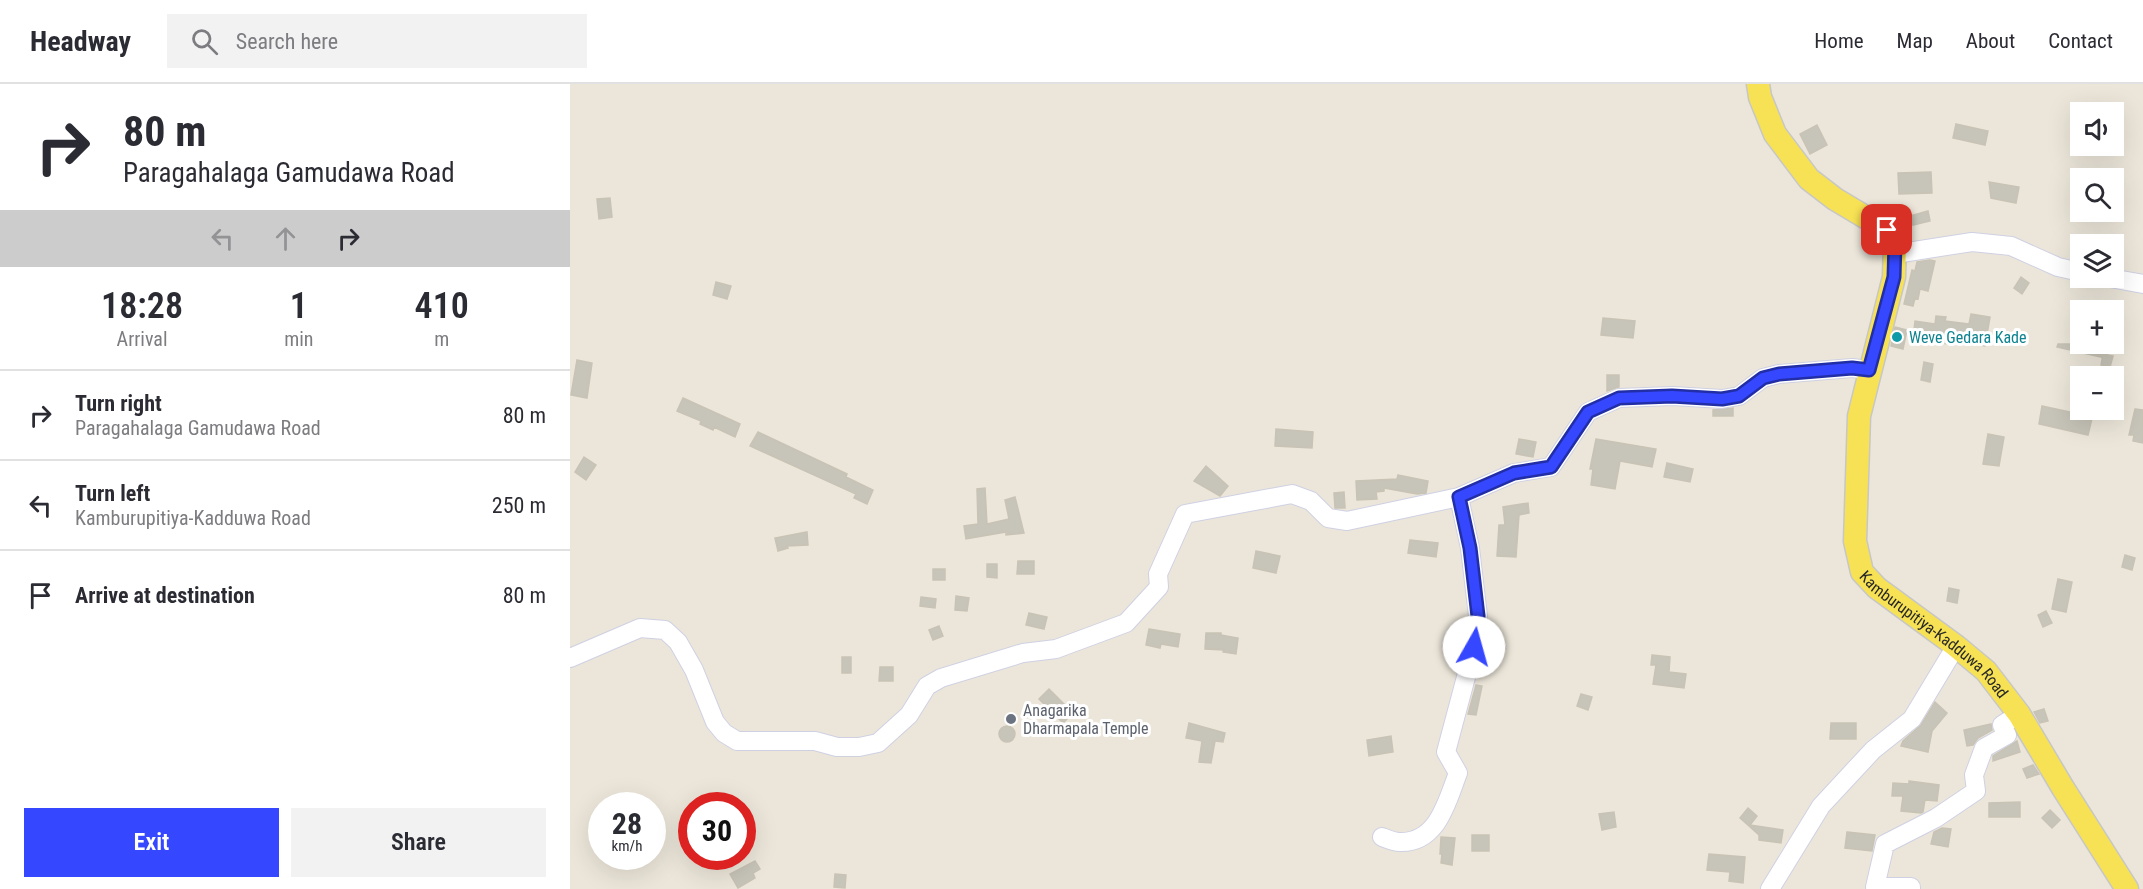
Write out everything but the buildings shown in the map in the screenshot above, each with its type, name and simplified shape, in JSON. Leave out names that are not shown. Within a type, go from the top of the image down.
[{"type":"main road","name":"Kamburupitiya-Kadduwa Road","points":[[1758,84],[1760,97],[1775,134],[1809,179],[1835,199],[1887,230],[1895,243],[1894,277],[1859,416],[1855,541],[1862,572],[1877,588],[1986,671],[2019,714],[2062,788],[2127,889]]},
{"type":"street","points":[[1895,254],[1972,243],[2011,246],[2058,267],[2070,270]]},
{"type":"street","points":[[2124,281],[2143,284]]},
{"type":"street","points":[[570,658],[640,628],[665,630],[678,642],[689,661],[715,722],[724,733],[737,741],[815,741],[837,747],[859,747],[878,743],[909,716],[927,686],[941,678],[1023,653],[1056,649],[1126,623],[1159,587],[1158,574],[1185,514],[1292,494],[1311,501],[1328,518],[1347,521],[1459,497],[1514,473],[1551,467],[1588,412],[1619,398],[1672,396],[1722,399],[1739,396],[1763,378],[1779,374],[1852,368],[1869,370]]},
{"type":"street","points":[[1382,837],[1400,842],[1422,838],[1438,822],[1458,772],[1446,752],[1474,647],[1478,616],[1470,548],[1459,497]]},
{"type":"street","points":[[1770,889],[1821,806],[1873,750],[1912,719],[1956,646]]},
{"type":"street","points":[[1911,889],[1911,887],[1875,887],[1885,844],[1936,818],[1976,791],[1974,775],[1984,748],[2007,735],[2002,725],[2019,714]]},
{"type":"place","name":"Weve Gedara Kade","points":[[1897,337]]},
{"type":"place","name":"Anagarika Dharmapala Temple","points":[[1011,719]]},
{"type":"route","points":[[1474,647],[1478,616],[1470,548],[1459,497],[1514,473],[1551,467],[1588,412],[1619,398],[1672,396],[1722,399],[1739,396],[1763,378],[1779,374],[1852,368],[1869,370],[1894,277],[1895,243],[1887,230]]}]
